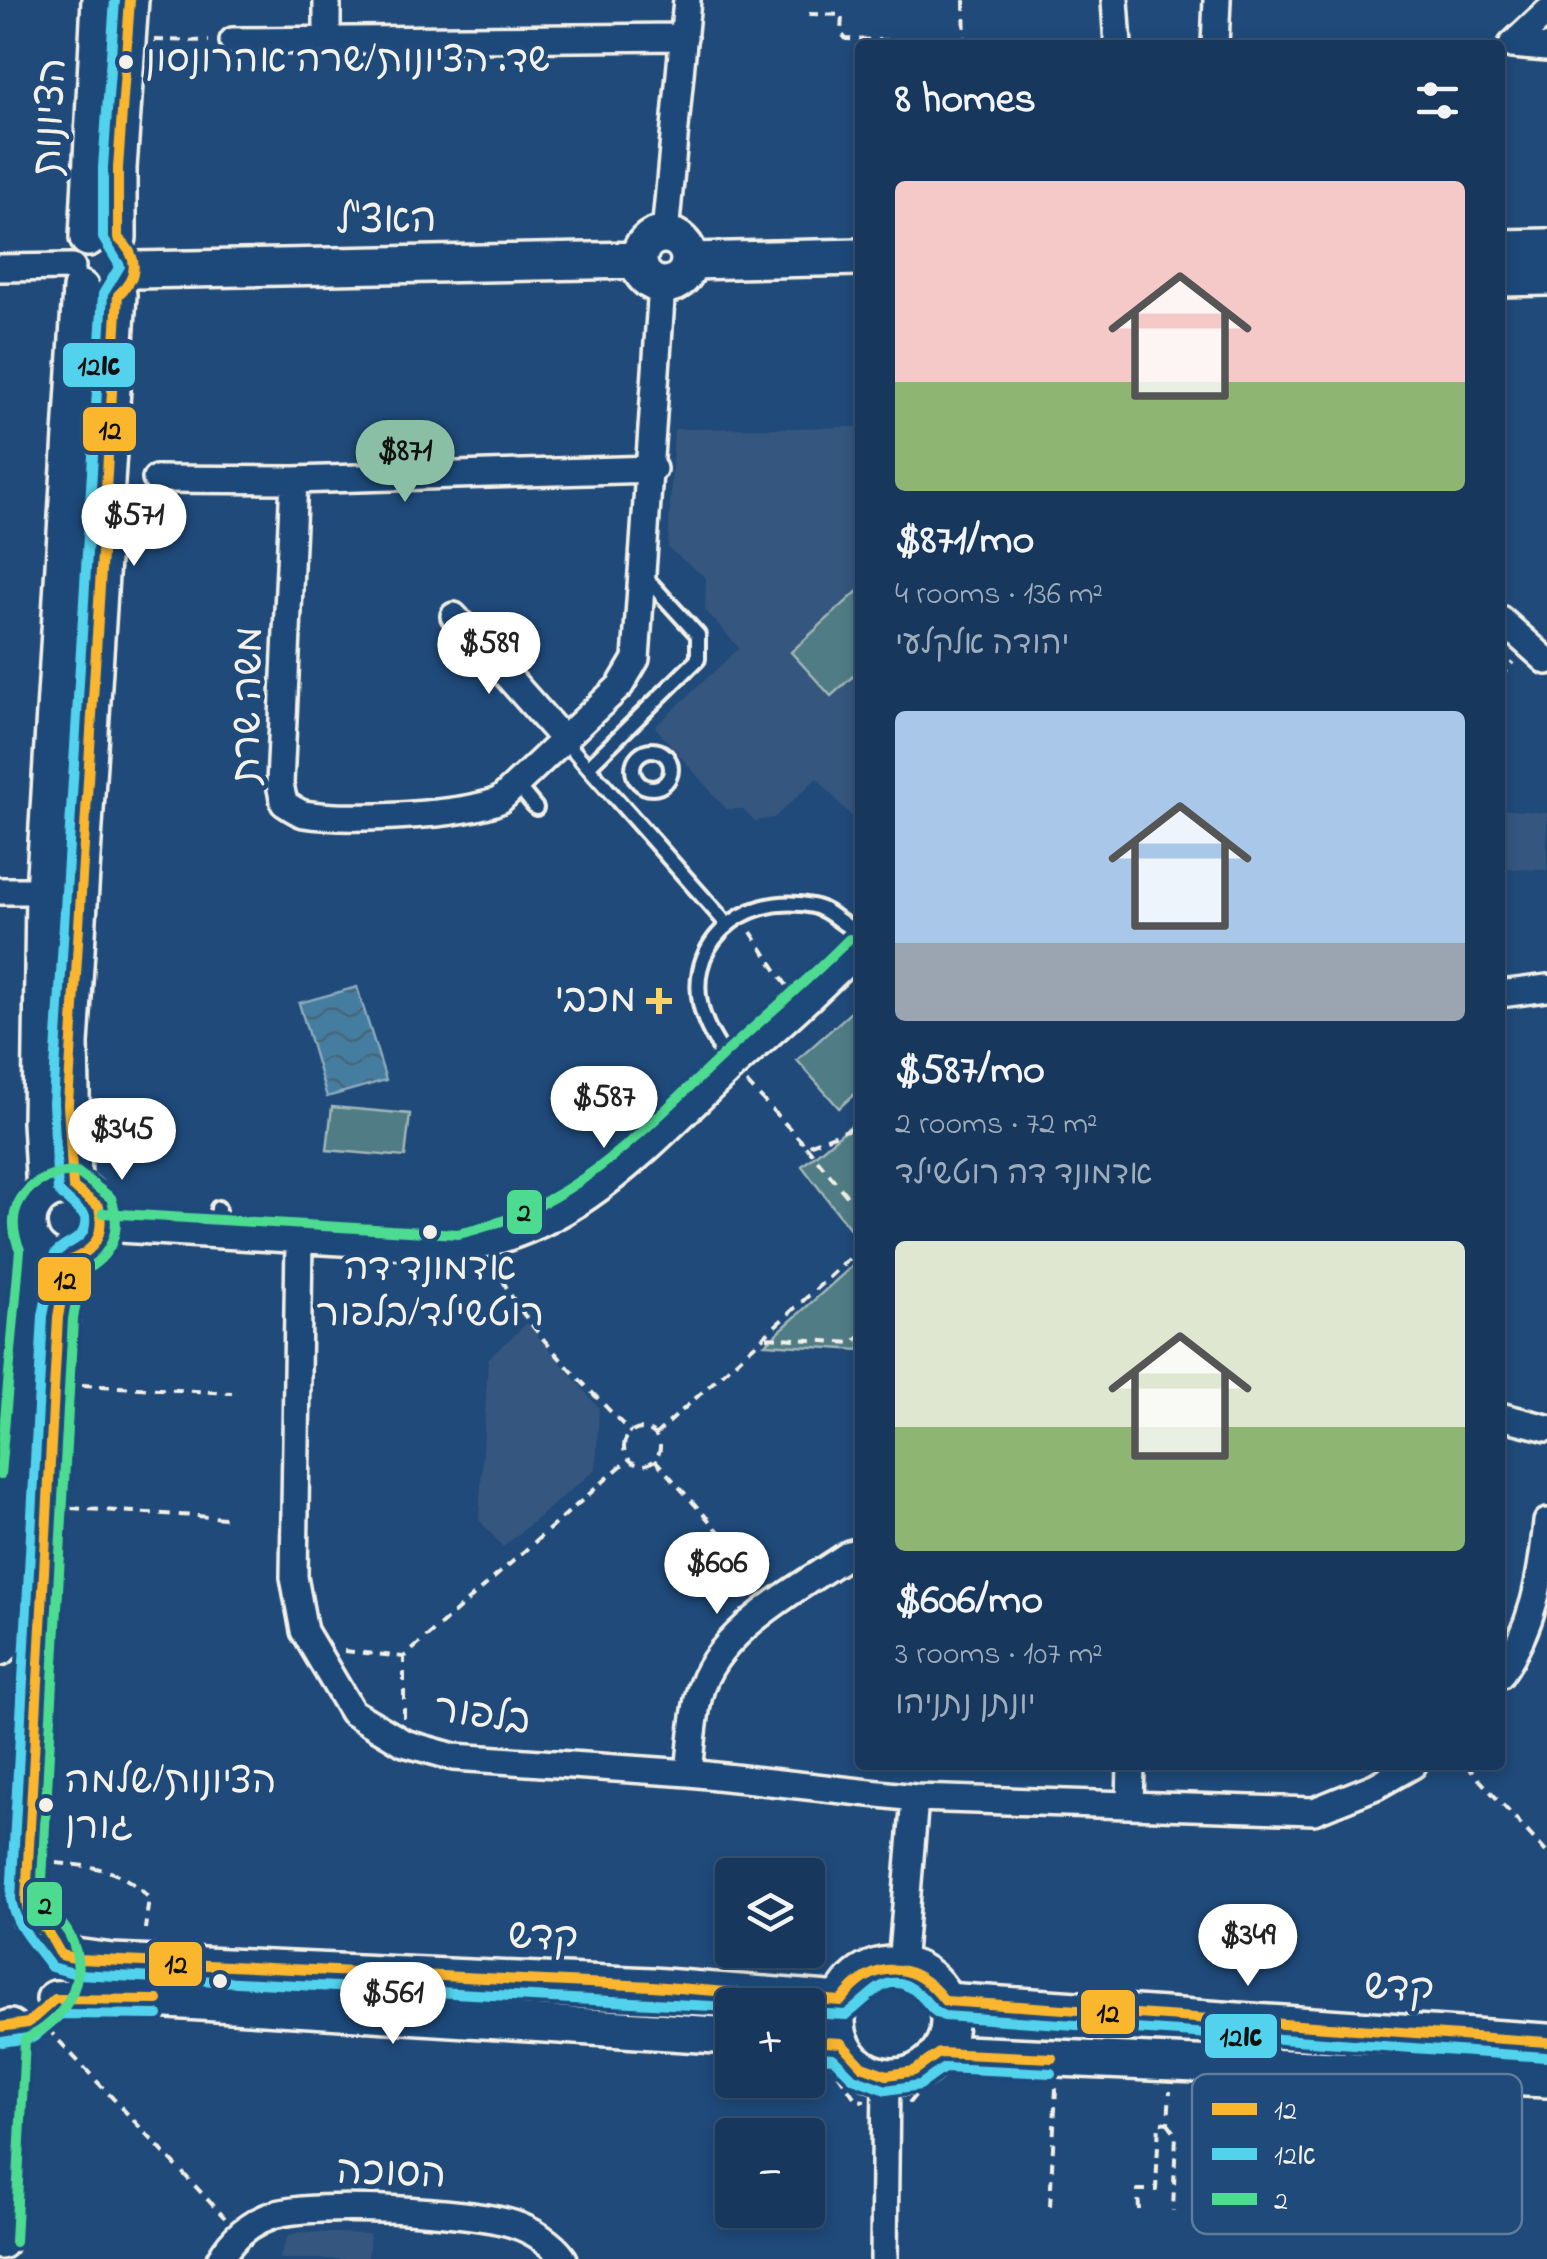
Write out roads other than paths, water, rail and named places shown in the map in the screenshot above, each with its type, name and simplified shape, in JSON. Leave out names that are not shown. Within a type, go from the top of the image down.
[{"type":"street","name":"הציונות","points":[[59,1190],[41,1107],[44,891],[90,258],[100,0]]},
{"type":"street","name":"הציונות","points":[[90,258],[118,168],[130,0]]},
{"type":"street","points":[[327,0],[327,39]]},
{"type":"street","points":[[665,234],[687,0]]},
{"type":"street","points":[[1115,0],[1118,40]]},
{"type":"street","points":[[1216,40],[1217,0]]},
{"type":"street","points":[[1506,46],[1547,12]]},
{"type":"street","points":[[233,41],[684,37]]},
{"type":"street","points":[[1506,46],[1547,48]]},
{"type":"street","points":[[665,234],[683,242],[690,261],[681,278],[650,272],[646,242],[665,234]]},
{"type":"street","points":[[1505,248],[1547,247]]},
{"type":"street","points":[[0,268],[132,252],[59,1190],[28,1215],[29,1236],[52,1254],[91,1251],[102,1228],[98,1206],[59,1190]]},
{"type":"street","points":[[690,261],[855,257]]},
{"type":"street","name":"האצ\"ל","points":[[90,258],[98,298],[127,282],[650,272]]},
{"type":"street","name":"משה שרת","points":[[294,480],[280,784],[284,803],[302,814],[474,811],[500,800],[620,686],[636,659],[652,469],[650,272]]},
{"type":"street","points":[[1505,278],[1547,277]]},
{"type":"street","points":[[156,479],[294,480],[652,469]]},
{"type":"street","points":[[454,616],[565,741]]},
{"type":"street","points":[[1505,624],[1547,660]]},
{"type":"street","points":[[0,891],[44,891],[63,879],[84,839]]},
{"type":"street","points":[[44,891],[61,930],[70,1044]]},
{"type":"street","points":[[102,1228],[459,1249],[494,1244],[540,1228],[582,1202],[855,954]]},
{"type":"street","points":[[1505,993],[1547,988]]},
{"type":"street","name":"בלפור","points":[[299,1242],[294,1576],[304,1631],[352,1712],[404,1744],[454,1757],[690,1773],[915,1798],[1314,1810],[1376,1786],[1404,1770]]},
{"type":"street","points":[[0,1647],[52,1254]]},
{"type":"street","points":[[52,1254],[51,1396],[26,1880],[14,1914],[47,1930],[61,1955],[63,1969],[53,2016]]},
{"type":"street","points":[[1505,1417],[1547,1428]]},
{"type":"street","points":[[1505,1667],[1521,1645],[1540,1593],[1547,1522]]},
{"type":"street","points":[[690,1773],[699,1693],[712,1662],[751,1620],[855,1552]]},
{"type":"street","points":[[1130,1804],[1131,1770]]},
{"type":"street","points":[[902,1966],[915,1798]]},
{"type":"street","name":"קדש","points":[[61,1955],[112,1962],[652,1986],[840,2001]]},
{"type":"street","points":[[825,2042],[840,2001],[865,1972],[902,1966],[935,1984],[945,2001],[947,2037],[939,2054],[916,2072],[886,2076],[825,2049]]},
{"type":"street","points":[[0,2241],[16,2031],[43,2013],[53,2016],[106,1996],[715,2035]]},
{"type":"street","name":"קדש","points":[[945,2001],[1547,2042]]},
{"type":"street","name":"קדש","points":[[939,2054],[1425,2074]]},
{"type":"street","points":[[884,2259],[886,2076]]},
{"type":"street","name":"קדש","points":[[1522,2078],[1547,2079]]},
{"type":"street","name":"הסוכה","points":[[220,2259],[239,2232],[272,2216],[319,2209],[469,2216],[513,2224],[557,2250],[564,2259]]},
{"type":"lane","points":[[588,766],[698,659],[698,635],[644,576]]},
{"type":"lane","points":[[565,741],[725,922]]},
{"type":"lane","points":[[518,785],[536,808]]},
{"type":"lane","points":[[733,1068],[704,1018],[699,981],[710,947],[725,922],[790,903],[818,906],[855,930]]},
{"type":"lane","points":[[218,1208],[218,1236]]},
{"type":"water","points":[[357,987],[386,1080],[327,1097],[299,1003]]},
{"type":"place","name":"שד. הציונות/שרה אהרונסון","points":[[126,62]]},
{"type":"place","name":"מכבי","points":[[659,1001]]},
{"type":"place","name":"אדמונד דה רוטשילד/בלפור","points":[[430,1232]]},
{"type":"place","name":"הציונות/שלמה גורן","points":[[46,1805]]}]
